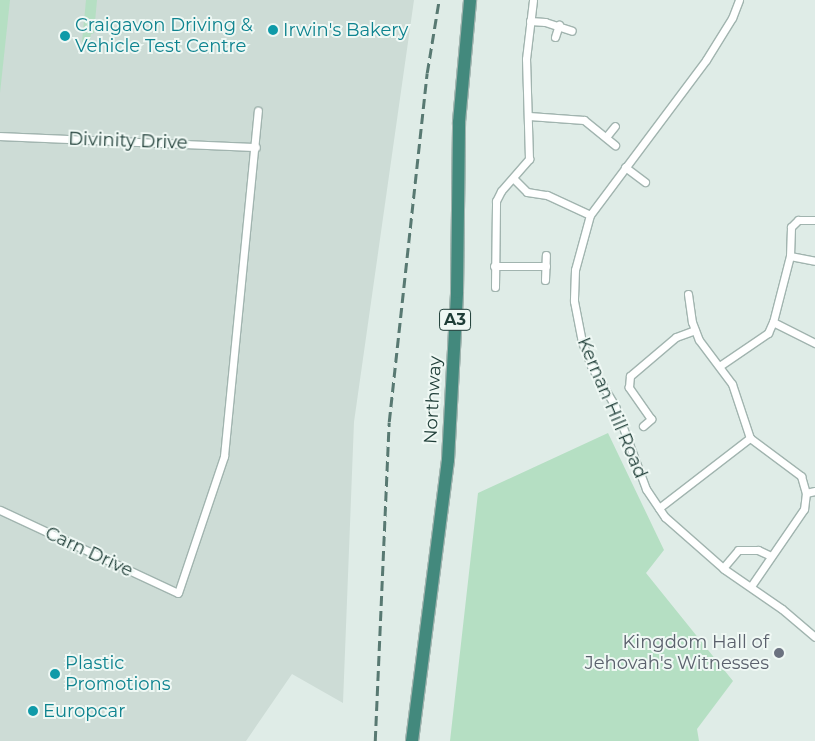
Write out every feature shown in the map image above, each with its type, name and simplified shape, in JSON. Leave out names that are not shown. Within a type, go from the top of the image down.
[{"type":"highway","name":"Northway","points":[[412,741],[448,460],[456,292],[459,122],[470,0]]},
{"type":"street","points":[[495,287],[496,201],[501,191],[514,179],[529,159],[530,116],[526,59],[533,0]]},
{"type":"street","name":"Kernan Hill Road","points":[[739,0],[732,18],[706,60],[590,215],[575,270],[574,300],[582,342],[591,366],[615,406],[646,489],[659,508],[679,533],[723,568],[751,586],[815,637]]},
{"type":"street","points":[[530,22],[559,25],[572,31]]},
{"type":"street","points":[[554,37],[559,25]]},
{"type":"street","points":[[256,147],[258,111]]},
{"type":"street","points":[[530,116],[584,120],[615,146]]},
{"type":"street","points":[[606,137],[615,126]]},
{"type":"street","name":"Divinity Drive","points":[[0,136],[256,147]]},
{"type":"street","name":"Carn Drive","points":[[0,510],[178,593],[224,456],[256,147]]},
{"type":"street","points":[[625,167],[645,182]]},
{"type":"street","points":[[514,179],[527,192],[547,195],[590,215]]},
{"type":"street","points":[[721,366],[768,333],[773,322],[790,256],[791,227],[798,220],[815,220]]},
{"type":"street","points":[[545,280],[546,255]]},
{"type":"street","points":[[790,256],[815,261]]},
{"type":"street","points":[[494,266],[546,266]]},
{"type":"street","points":[[688,294],[695,330],[699,340],[721,366],[732,384],[750,438],[800,476],[806,493],[804,509],[751,586]]},
{"type":"street","points":[[773,322],[815,343]]},
{"type":"street","points":[[643,426],[651,419],[629,387],[630,376],[676,337],[695,330]]},
{"type":"street","points":[[659,508],[750,438]]},
{"type":"street","points":[[806,493],[815,491]]},
{"type":"street","points":[[723,568],[738,550],[758,550],[771,556]]},
{"type":"shaded area","points":[[0,0],[414,0],[354,422],[343,703],[292,674],[246,741],[0,741]]},
{"type":"green space","points":[[0,0],[10,0],[0,93]]},
{"type":"green space","points":[[86,0],[97,0],[94,33],[91,34],[89,45],[81,52]]},
{"type":"green space","points":[[608,433],[664,550],[646,573],[733,681],[697,729],[699,741],[450,741],[478,493]]},
{"type":"railway","points":[[375,741],[389,422],[427,73],[439,0]]},
{"type":"place","name":"Irwin's Bakery","points":[[273,30]]},
{"type":"place","name":"Craigavon Driving & Vehicle Test Centre","points":[[65,36]]},
{"type":"place","name":"Kingdom Hall of Jehovah's Witnesses","points":[[779,653]]},
{"type":"place","name":"Plastic Promotions","points":[[55,674]]},
{"type":"place","name":"Europcar","points":[[33,711]]}]
